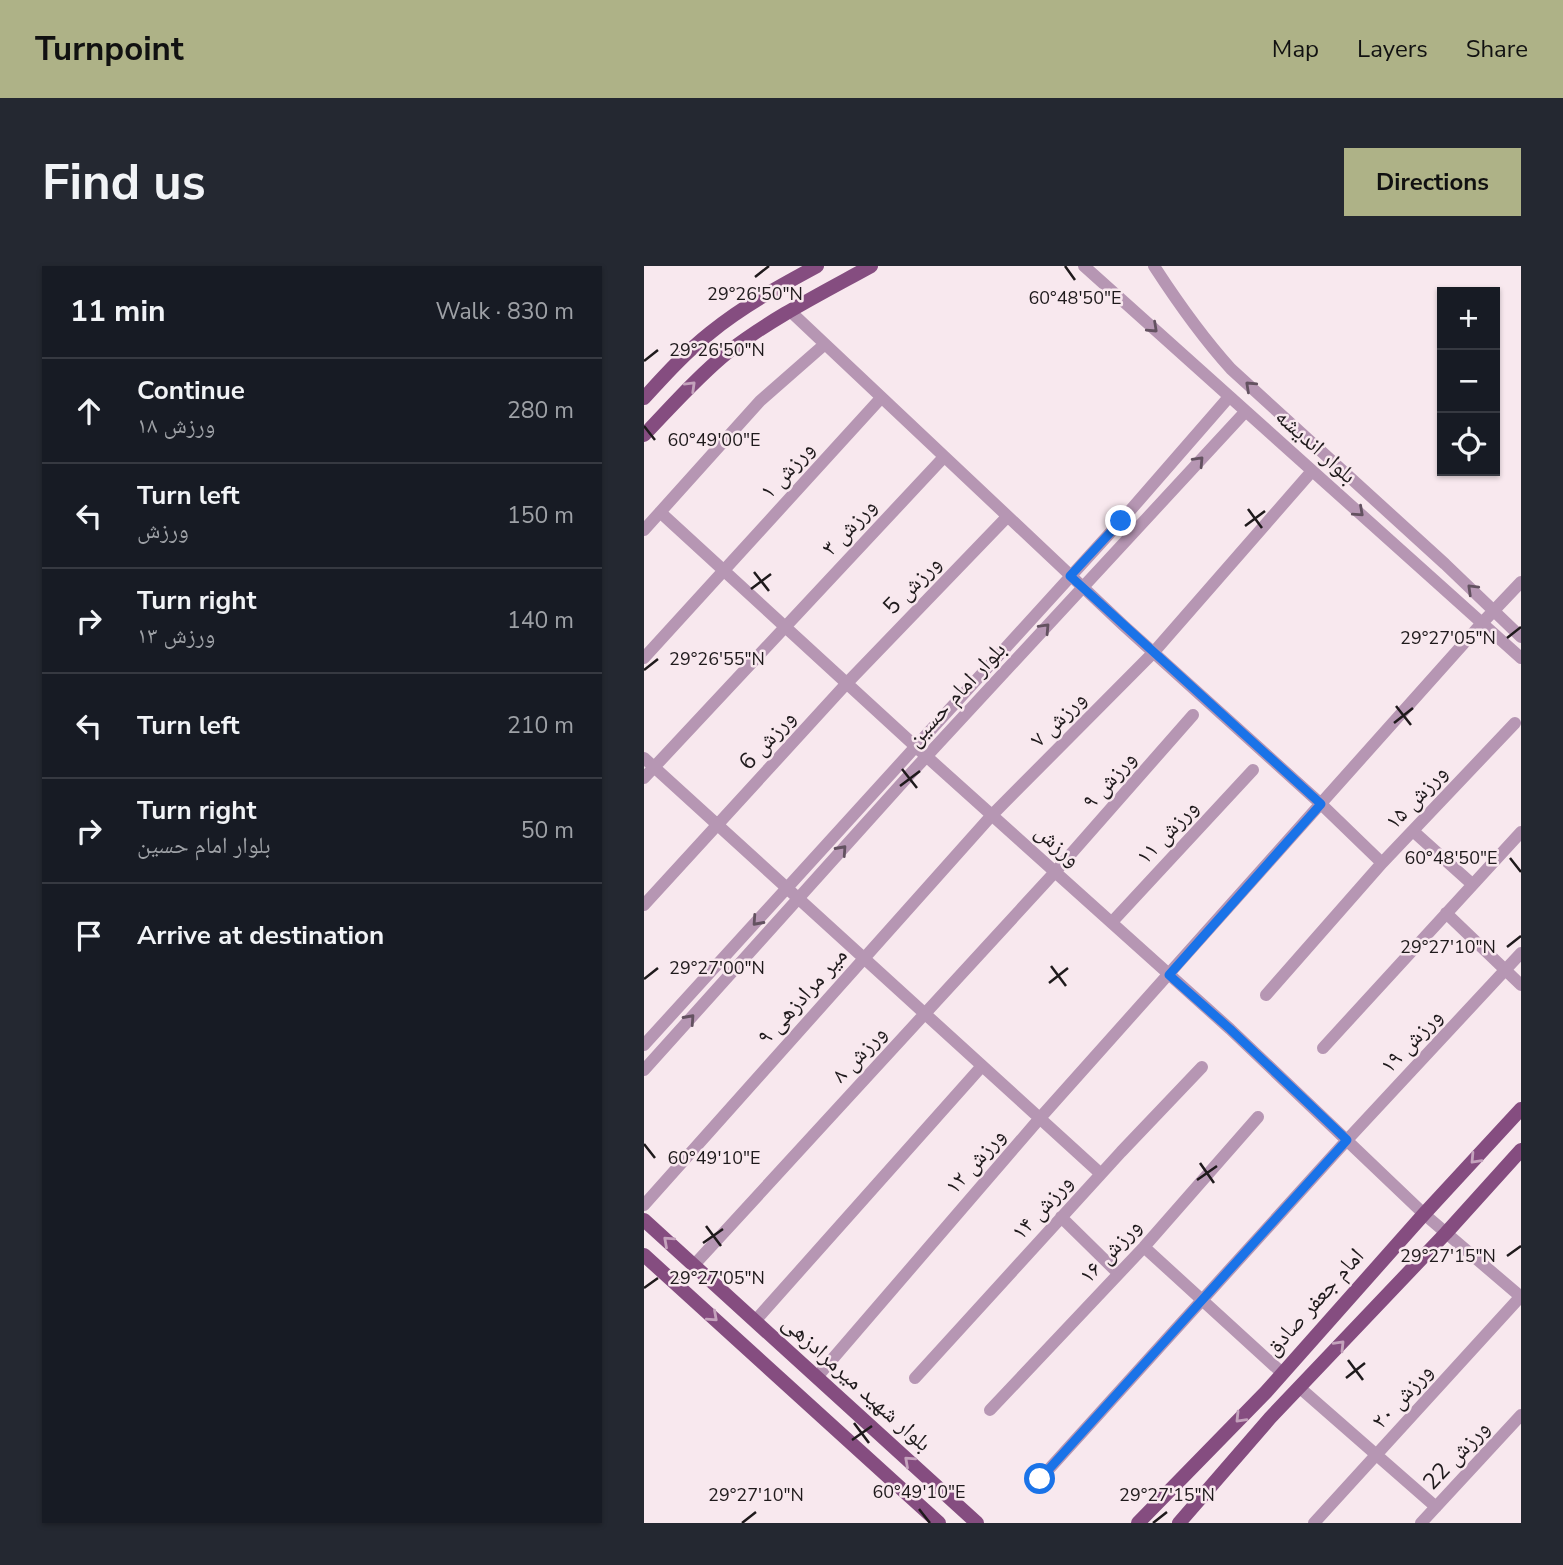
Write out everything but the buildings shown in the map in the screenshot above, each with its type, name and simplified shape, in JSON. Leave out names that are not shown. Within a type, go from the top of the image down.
[{"type":"main road","points":[[644,398],[711,332],[751,303],[817,266]]},
{"type":"main road","points":[[644,435],[720,360],[790,311],[871,266]]},
{"type":"main road","name":"امام جعفر صادق","points":[[1138,1523],[1266,1392],[1281,1372],[1521,1109]]},
{"type":"main road","name":"امام جعفر صادق","points":[[1179,1523],[1270,1418],[1521,1150]]},
{"type":"main road","name":"بلوار شهید میرمرادزهی","points":[[644,1220],[977,1523]]},
{"type":"main road","points":[[644,1255],[939,1523]]},
{"type":"main road","points":[[1313,1338],[1299,1367],[1305,1373],[1319,1367]]},
{"type":"main road","points":[[1266,1392],[1277,1385],[1282,1391],[1270,1418]]},
{"type":"street","name":"بلوار اندیشه","points":[[1084,266],[1521,658]]},
{"type":"street","name":"بلوار اندیشه","points":[[1154,266],[1186,315],[1231,369],[1521,637]]},
{"type":"street","points":[[790,311],[1070,576],[1321,804],[1382,863]]},
{"type":"street","points":[[644,530],[760,401],[825,344]]},
{"type":"street","name":"بلوار امام حسین","points":[[644,1045],[1229,397]]},
{"type":"street","name":"ورزش ۱","points":[[644,658],[881,398]]},
{"type":"street","name":"بلوار امام حسین","points":[[644,1070],[926,756],[1245,412]]},
{"type":"street","name":"ورزش ۳","points":[[644,778],[649,763],[786,626],[944,457]]},
{"type":"street","name":"ورزش ۷","points":[[992,815],[1153,653],[1312,471]]},
{"type":"street","name":"ورزش","points":[[660,512],[1230,1029],[1446,1233]]},
{"type":"street","name":"ورزش 5","points":[[847,683],[1007,517]]},
{"type":"street","name":"ورزش ۱۲","points":[[817,1377],[1040,1118],[1482,622],[1521,582]]},
{"type":"street","name":"ورزش 6","points":[[644,905],[847,683]]},
{"type":"street","name":"ورزش ۹","points":[[1055,872],[1194,715]]},
{"type":"street","name":"ورزش ۱۵","points":[[1266,995],[1382,863],[1515,723]]},
{"type":"street","points":[[649,763],[1101,1174]]},
{"type":"street","name":"ورزش ۱۱","points":[[1112,922],[1253,770]]},
{"type":"street","name":"میر مرادزهی ۹","points":[[644,1205],[992,815]]},
{"type":"street","points":[[1413,831],[1472,884]]},
{"type":"street","points":[[1323,1048],[1521,832]]},
{"type":"street","name":"ورزش ۸","points":[[694,1265],[1055,872]]},
{"type":"street","points":[[1446,914],[1521,985]]},
{"type":"street","name":"ورزش ۱۹","points":[[1040,1479],[1347,1140],[1521,953]]},
{"type":"street","points":[[755,1321],[982,1066]]},
{"type":"street","name":"ورزش ۱۴","points":[[915,1378],[1202,1067]]},
{"type":"street","name":"ورزش ۱۶","points":[[990,1410],[1144,1247],[1258,1117]]},
{"type":"street","points":[[1061,1217],[1118,1273]]},
{"type":"street","points":[[1446,1233],[1521,1297]]},
{"type":"street","points":[[1144,1247],[1281,1372]]},
{"type":"street","name":"ورزش ۲۰","points":[[1314,1523],[1521,1297]]},
{"type":"street","points":[[1300,1388],[1436,1507]]},
{"type":"street","name":"ورزش 22","points":[[1421,1523],[1521,1415]]},
{"type":"route","points":[[1040,1479],[1292,1204],[1347,1140],[1169,975],[1321,804],[1070,576],[1121,521]]}]
